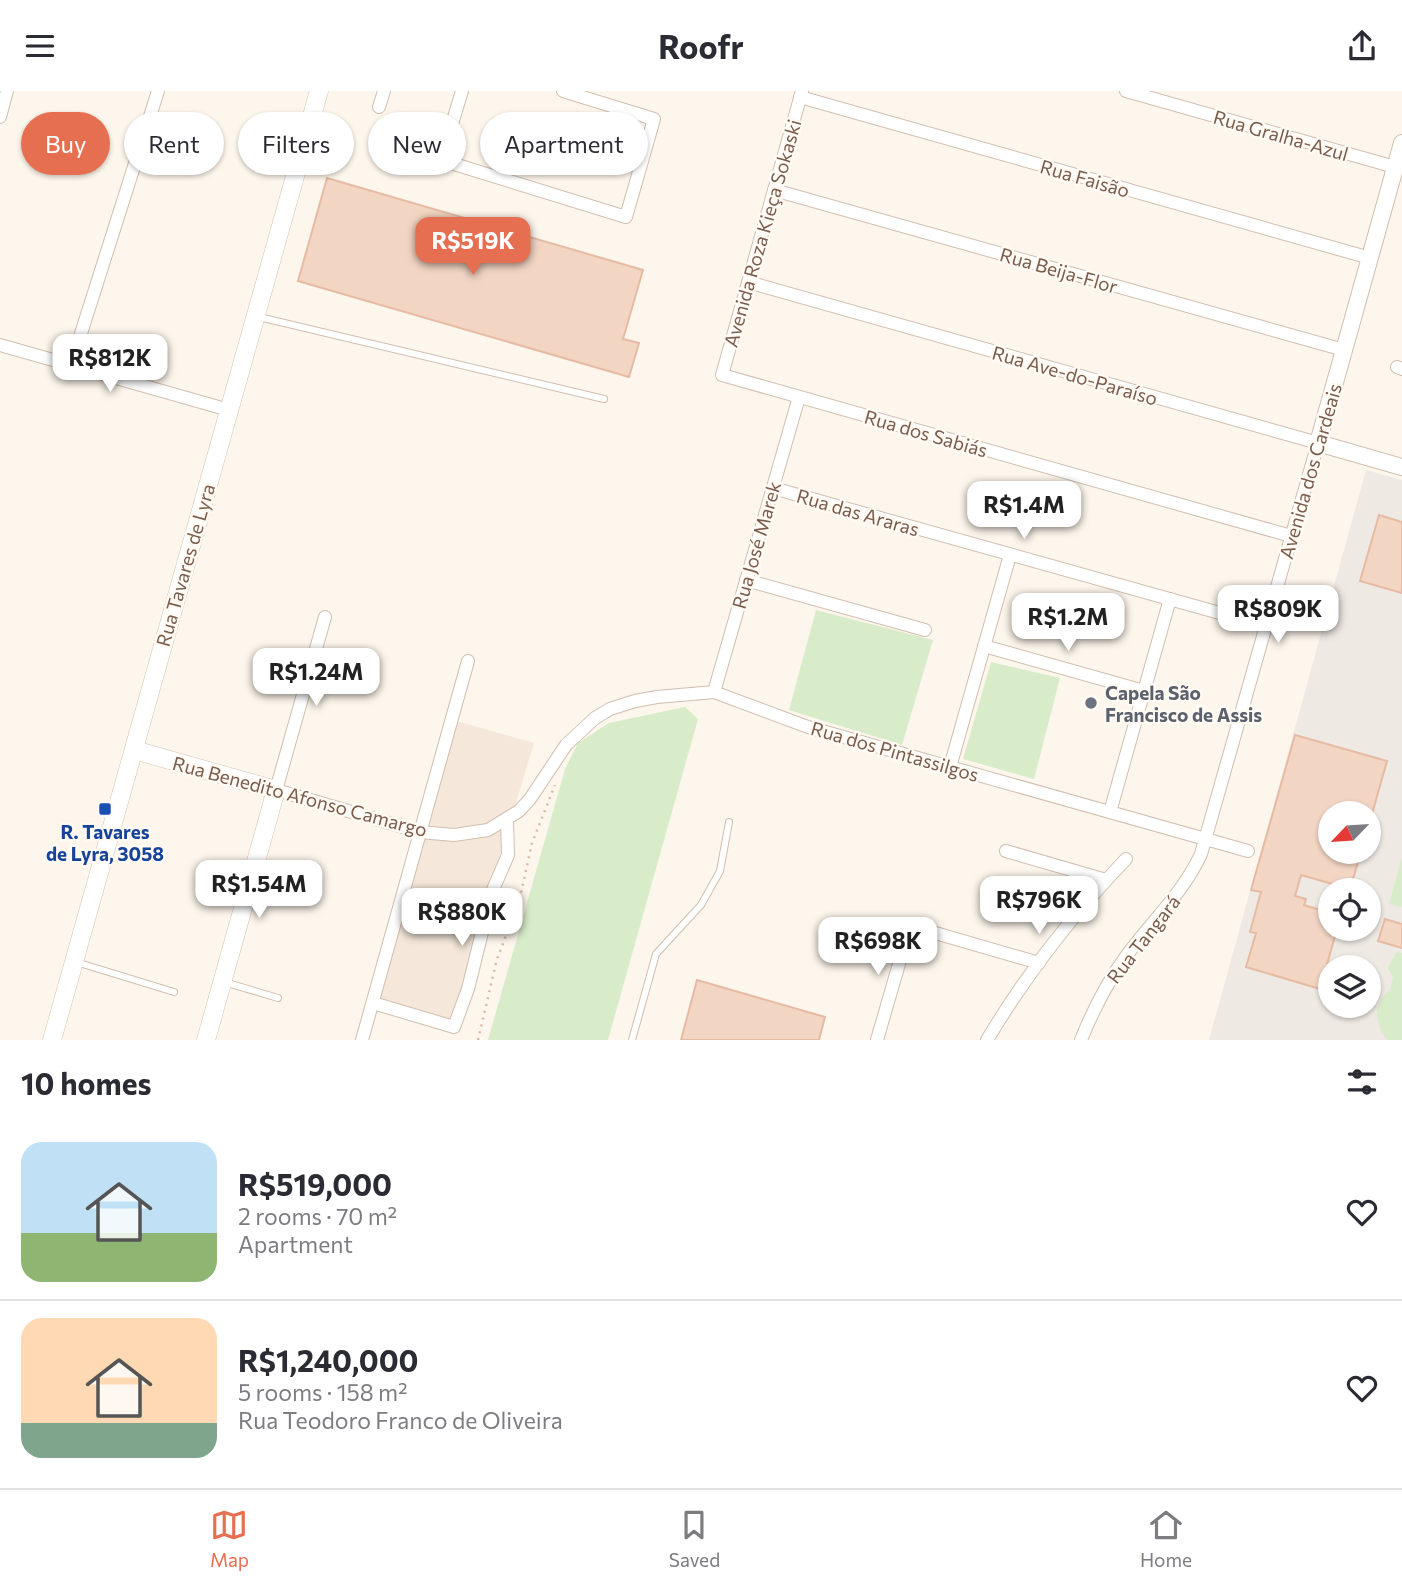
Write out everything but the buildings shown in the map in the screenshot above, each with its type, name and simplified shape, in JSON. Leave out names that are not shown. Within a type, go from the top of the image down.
[{"type":"main road","name":"Rua Tavares de Lyra","points":[[52,1040],[319,91]]},
{"type":"main road","name":"Rua Benedito Afonso Camargo","points":[[134,750],[276,790]]},
{"type":"main road","points":[[206,1040],[276,790]]},
{"type":"street","points":[[0,117],[7,91]]},
{"type":"street","points":[[71,365],[158,91]]},
{"type":"street","points":[[379,107],[384,91]]},
{"type":"street","points":[[462,91],[441,160],[626,217],[654,119],[563,91]]},
{"type":"street","name":"Rua Gralha-Azul","points":[[1126,91],[1395,167]]},
{"type":"street","name":"Avenida Roza Kieça Sokaski","points":[[722,375],[801,94]]},
{"type":"street","name":"Rua Faisão","points":[[801,94],[1370,258]]},
{"type":"street","name":"Avenida dos Cardeais","points":[[1206,839],[1402,143]]},
{"type":"street","name":"Rua Beija-Flor","points":[[774,190],[1344,350]]},
{"type":"street","name":"Rua Ave-do-Paraíso","points":[[748,282],[1402,467]]},
{"type":"street","points":[[0,345],[229,410]]},
{"type":"street","name":"Rua dos Sabiás","points":[[722,375],[1291,536]]},
{"type":"street","name":"Rua José Marek","points":[[714,692],[799,397]]},
{"type":"street","name":"Rua das Araras","points":[[773,488],[1266,626]]},
{"type":"street","points":[[950,767],[1010,555]]},
{"type":"street","points":[[746,580],[925,630]]},
{"type":"street","points":[[1110,812],[1170,599]]},
{"type":"street","points":[[276,790],[325,617]]},
{"type":"street","points":[[984,646],[1144,691]]},
{"type":"street","points":[[362,1040],[467,661]]},
{"type":"street","name":"Rua dos Pintassilgos","points":[[559,757],[575,734],[610,709],[657,697],[714,692],[808,727],[1248,851]]},
{"type":"street","name":"Rua Benedito Afonso Camargo","points":[[276,790],[420,832],[454,835],[488,830],[507,821],[530,799],[559,757]]},
{"type":"street","points":[[373,1003],[454,1027],[468,989],[492,892],[508,855],[507,821]]},
{"type":"street","name":"Rua Tangará","points":[[1081,1040],[1111,978],[1142,936],[1178,895],[1194,869],[1206,839]]},
{"type":"street","points":[[1006,852],[1105,880]]},
{"type":"street","points":[[987,1040],[1040,963],[1105,880],[1126,859]]},
{"type":"street","points":[[877,1040],[903,950],[909,940],[918,934],[933,933],[1040,963]]},
{"type":"lane","points":[[256,316],[604,399]]},
{"type":"lane","points":[[632,1040],[656,954],[701,905],[720,871],[729,822]]},
{"type":"lane","points":[[74,961],[174,992]]},
{"type":"lane","points":[[222,981],[278,998]]},
{"type":"path","points":[[478,1040],[500,950],[519,902],[532,843],[556,783]]},
{"type":"shaded area","points":[[1366,470],[1402,480],[1402,1040],[1209,1040]]},
{"type":"shaded area","points":[[453,720],[534,743],[494,876],[455,1023],[380,998]]},
{"type":"green space","points":[[816,610],[933,640],[902,745],[789,710]]},
{"type":"green space","points":[[991,662],[1060,678],[1034,779],[963,759]]},
{"type":"green space","points":[[685,707],[698,719],[608,1040],[488,1040],[565,769],[578,743],[609,723]]},
{"type":"green space","points":[[1402,857],[1402,907],[1389,904]]},
{"type":"green space","points":[[1396,952],[1402,953],[1402,1040],[1387,1040],[1377,1020],[1381,1018],[1381,1000],[1390,990],[1393,977],[1388,968]]},
{"type":"place","name":"Capela São Francisco de Assis","points":[[1091,703]]},
{"type":"place","name":"R. Tavares de Lyra, 3058","points":[[105,809]]}]
